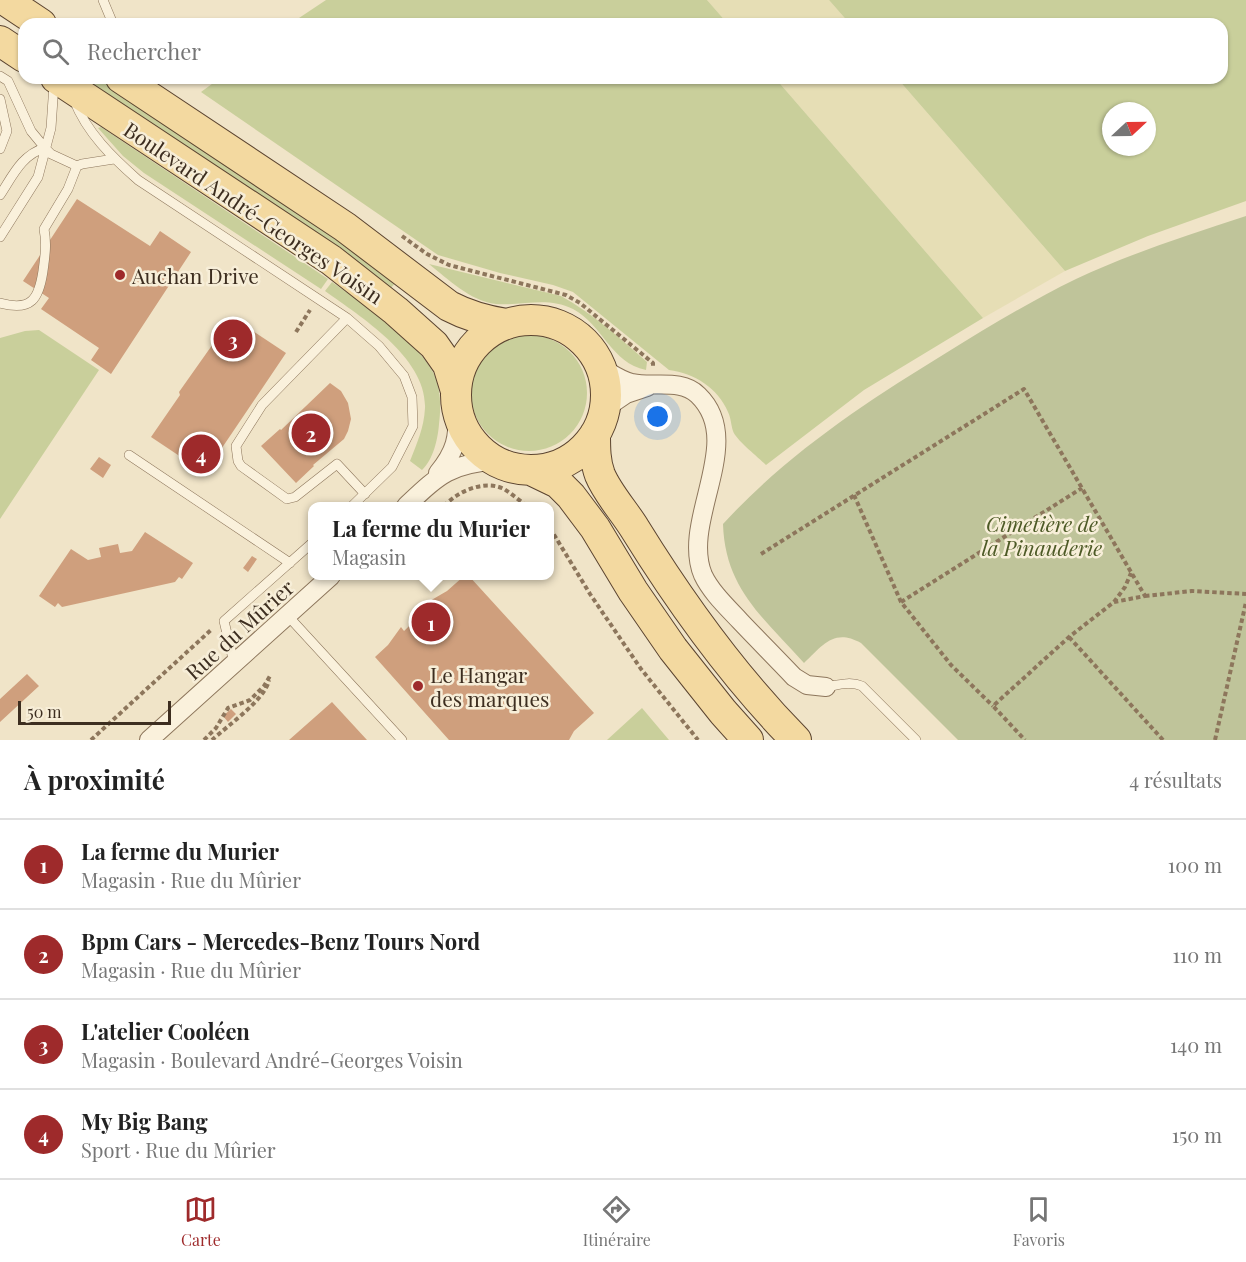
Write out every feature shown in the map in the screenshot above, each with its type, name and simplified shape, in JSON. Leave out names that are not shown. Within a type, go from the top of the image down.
[{"type":"main road","points":[[5,0],[32,18]]},
{"type":"main road","points":[[0,41],[18,53]]},
{"type":"main road","name":"Boulevard André-Georges Voisin","points":[[64,84],[332,260],[361,282],[434,345],[448,365],[457,400]]},
{"type":"main road","name":"Boulevard André-Georges Voisin","points":[[148,89],[345,227],[449,306],[482,320],[507,324]]},
{"type":"main road","points":[[748,740],[673,649],[633,591],[595,528],[571,496],[558,483],[531,470],[506,466],[495,461],[478,448],[465,431],[457,400],[461,369],[471,350],[487,334],[507,324],[529,321],[551,323],[580,339],[595,357],[605,388],[596,460],[603,481],[659,568],[722,656],[745,685],[796,740]]},
{"type":"main road","points":[[531,470],[552,467],[569,460],[584,448],[599,422]]},
{"type":"street","points":[[600,367],[630,383],[654,379],[680,385],[697,394],[709,410],[715,426],[717,444],[697,548],[703,575],[719,599],[794,677],[807,685],[826,687]]},
{"type":"street","points":[[599,422],[626,394],[654,379]]},
{"type":"street","points":[[430,484],[449,460],[456,446],[457,400]]},
{"type":"street","points":[[411,502],[445,472],[457,466],[495,461]]},
{"type":"street","name":"Rue du Mûrier","points":[[149,740],[327,580]]},
{"type":"lane","points":[[103,0],[110,18]]},
{"type":"lane","points":[[0,76],[8,81],[31,131],[51,154],[77,166],[114,159]]},
{"type":"lane","points":[[0,237],[38,177],[51,128],[58,84]]},
{"type":"lane","points":[[61,84],[81,117],[114,159],[138,180],[347,318],[379,346],[404,376],[412,397],[413,426],[392,467],[357,502]]},
{"type":"lane","points":[[0,99],[6,136],[0,149]]},
{"type":"lane","points":[[0,195],[22,162],[35,151],[45,148]]},
{"type":"lane","points":[[0,303],[24,304],[33,301],[40,292],[47,244],[44,229],[73,179],[77,166]]},
{"type":"lane","points":[[347,318],[262,405],[239,440],[236,454],[242,466],[286,499],[295,497],[337,464],[365,494]]},
{"type":"lane","points":[[129,455],[290,563]]},
{"type":"lane","points":[[234,663],[224,621],[308,548]]},
{"type":"lane","points":[[288,616],[402,740]]},
{"type":"lane","points":[[826,687],[849,683],[862,686],[916,740]]},
{"type":"path","points":[[399,234],[427,254],[449,265],[566,295],[653,363],[654,379]]},
{"type":"path","points":[[296,332],[314,304]]},
{"type":"path","points":[[761,554],[1024,389],[1145,596]]},
{"type":"path","points":[[448,502],[466,490],[486,487],[502,488],[520,502]]},
{"type":"path","points":[[902,602],[1082,488]]},
{"type":"path","points":[[854,495],[902,602],[951,664],[1025,740]]},
{"type":"path","points":[[554,536],[641,669],[698,740]]},
{"type":"path","points":[[993,706],[1113,602],[1125,587],[1131,572]]},
{"type":"path","points":[[1113,602],[1192,591],[1246,594]]},
{"type":"path","points":[[1215,740],[1246,602]]},
{"type":"path","name":"Rue du Mûrier","points":[[91,740],[211,630],[224,621]]},
{"type":"path","points":[[1069,638],[1163,740]]},
{"type":"path","points":[[204,740],[216,728],[228,708],[250,700],[270,676],[268,686],[261,696],[212,740]]},
{"type":"shaded area","points":[[707,0],[829,0],[845,18],[723,18]]},
{"type":"shaded area","points":[[780,84],[902,84],[1065,271],[983,318]]},
{"type":"green space","points":[[326,0],[707,0],[723,18],[299,18]]},
{"type":"green space","points":[[829,0],[1246,0],[1246,201],[1148,236],[1065,271],[902,84],[1228,84],[1228,18],[845,18]]},
{"type":"green space","points":[[87,84],[109,84],[353,246],[397,281],[389,290]]},
{"type":"green space","points":[[212,84],[780,84],[983,318],[864,390],[766,465],[735,435],[724,403],[712,389],[687,374],[669,370],[573,292],[438,255],[201,92]]},
{"type":"green space","points":[[101,127],[328,279],[321,289],[144,173],[123,156],[98,128]]},
{"type":"green space","name":"Cimetière de la Pinauderie","points":[[1246,216],[1246,740],[958,740],[861,643],[843,637],[836,638],[823,645],[804,663],[749,601],[731,567],[725,547],[723,524],[774,475],[828,431],[886,391],[1010,314],[1076,279],[1160,245]]},
{"type":"green space","points":[[429,264],[561,296],[595,318],[627,344],[647,362],[646,370],[624,360],[592,324],[573,309],[544,302],[496,304],[486,302],[468,294]]},
{"type":"green space","points":[[332,282],[403,336],[416,349],[434,374],[440,399],[438,430],[432,455],[422,470],[410,461],[422,429],[425,408],[423,390],[415,372],[389,340],[325,291]]},
{"type":"green space","points":[[39,330],[99,370],[0,519],[0,338],[25,331]]},
{"type":"green space","points":[[529,335],[551,339],[570,352],[583,371],[587,393],[583,415],[570,434],[551,447],[529,451],[507,447],[488,434],[475,415],[471,393],[475,371],[488,352],[507,339]]},
{"type":"green space","points":[[642,708],[669,740],[607,740]]},
{"type":"building","name":"Auchan Drive","points":[[77,199],[150,246],[160,231],[191,252],[111,374],[91,360],[99,348],[41,309],[49,298],[23,281]]},
{"type":"building","points":[[232,317],[286,353],[205,473],[151,437],[180,395],[179,392]]},
{"type":"building","points":[[330,383],[341,391],[348,403],[351,419],[348,431],[344,439],[296,483],[261,446]]},
{"type":"building","points":[[99,457],[111,465],[103,478],[90,469]]},
{"type":"building","points":[[145,532],[193,563],[182,579],[179,577],[175,582],[62,607],[58,603],[55,607],[39,596],[71,549],[88,560],[101,557],[99,548],[118,544],[120,553],[132,551]]},
{"type":"building","points":[[252,556],[257,559],[248,572],[243,568]]},
{"type":"building","points":[[459,580],[473,580],[594,713],[574,731],[569,740],[449,740],[375,657],[388,645],[401,627],[404,631],[431,605],[428,602],[447,591]]},
{"type":"building","points":[[27,674],[39,686],[0,722],[0,699]]},
{"type":"building","points":[[332,702],[367,740],[289,740]]},
{"type":"building","points":[[231,709],[236,714],[228,722],[223,716]]},
{"type":"place","name":"Auchan Drive","points":[[120,275]]},
{"type":"place","name":"L'atelier Cooléen","points":[[233,339]]},
{"type":"place","name":"Bpm Cars - Mercedes-Benz Tours Nord","points":[[311,433]]},
{"type":"place","name":"My Big Bang","points":[[201,454]]},
{"type":"place","name":"La ferme du Murier","points":[[431,622]]},
{"type":"place","name":"Le Hangar des marques","points":[[418,686]]}]
